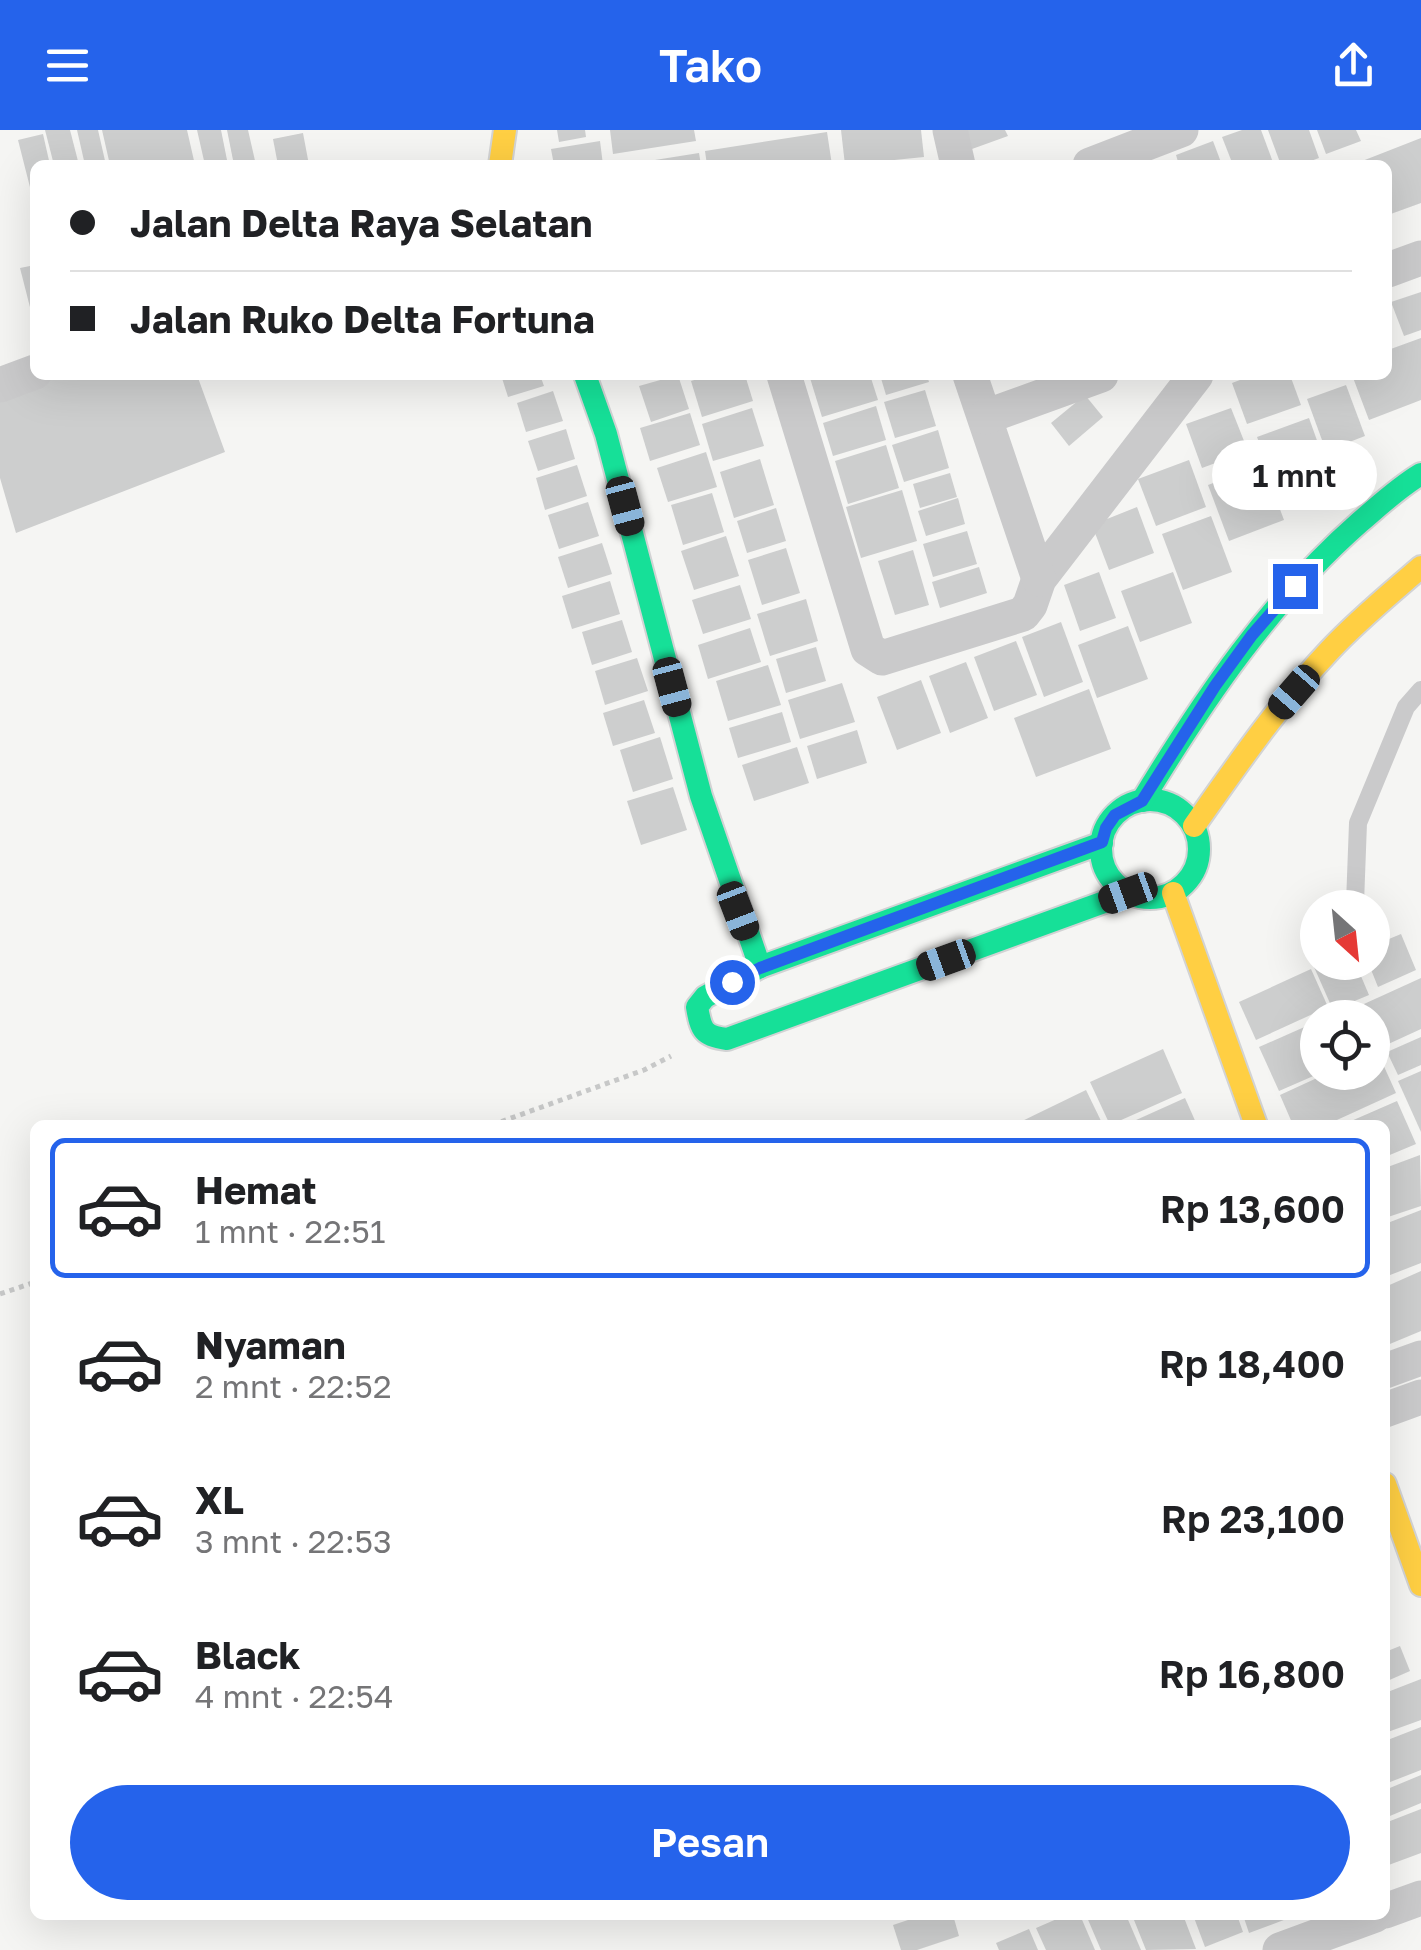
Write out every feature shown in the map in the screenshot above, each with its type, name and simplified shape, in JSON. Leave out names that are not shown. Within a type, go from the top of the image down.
[{"type":"street","points":[[501,160],[505,130]]},
{"type":"street","points":[[950,130],[957,160]]},
{"type":"street","points":[[1103,160],[1182,130]]},
{"type":"street","points":[[1392,269],[1421,258]]},
{"type":"street","points":[[0,385],[30,374]]},
{"type":"street","points":[[588,380],[606,434],[700,796],[760,968]]},
{"type":"street","points":[[786,380],[868,649],[874,656],[891,658],[1023,614],[1039,578],[1192,380]]},
{"type":"street","points":[[972,380],[1039,578]]},
{"type":"street","points":[[984,418],[1087,380]]},
{"type":"street","points":[[1142,801],[1172,805],[1194,826],[1199,856],[1186,884],[1173,893],[1143,898],[1116,885],[1102,858],[1106,828],[1115,815],[1142,801],[1252,635],[1316,561],[1421,474]]},
{"type":"street","points":[[1194,826],[1264,727],[1306,677],[1333,647],[1421,567]]},
{"type":"street","points":[[1102,842],[760,968],[705,996],[697,1006],[701,1030],[709,1037],[727,1039],[1128,893]]},
{"type":"street","points":[[1173,893],[1254,1120]]},
{"type":"street","points":[[1390,1369],[1421,1358]]},
{"type":"street","points":[[1390,1408],[1421,1398]]},
{"type":"street","points":[[1390,1498],[1421,1585]]},
{"type":"street","points":[[1390,1910],[1421,1898]]},
{"type":"street","points":[[1280,1950],[1361,1920]]},
{"type":"lane","points":[[1355,890],[1358,823],[1406,707],[1421,690]]},
{"type":"path","points":[[506,1120],[644,1070]]},
{"type":"path","points":[[0,1294],[30,1284]]},
{"type":"building","points":[[45,130],[70,130],[78,160],[53,160]]},
{"type":"building","points":[[77,130],[98,130],[105,160],[84,160]]},
{"type":"building","points":[[102,130],[187,130],[194,160],[109,160]]},
{"type":"building","points":[[197,130],[221,130],[227,160],[204,160]]},
{"type":"building","points":[[227,130],[248,130],[255,160],[233,160]]},
{"type":"building","points":[[557,130],[585,130],[586,137],[559,142]]},
{"type":"building","points":[[610,130],[694,130],[696,141],[613,154]]},
{"type":"building","points":[[841,130],[921,130],[924,157],[844,160]]},
{"type":"building","points":[[965,130],[1005,130],[1008,136],[972,149]]},
{"type":"building","points":[[1242,130],[1261,130],[1272,160],[1231,160],[1222,137]]},
{"type":"building","points":[[1268,130],[1309,130],[1319,158],[1279,160]]},
{"type":"building","points":[[1317,130],[1356,130],[1361,141],[1326,154]]},
{"type":"building","points":[[827,132],[831,160],[706,160],[705,151]]},
{"type":"building","points":[[303,133],[308,160],[277,160],[273,139]]},
{"type":"building","points":[[43,134],[49,160],[30,160],[30,187],[18,140]]},
{"type":"building","points":[[1421,138],[1421,203],[1392,214],[1392,160],[1365,160]]},
{"type":"building","points":[[600,141],[602,160],[553,160],[551,149]]},
{"type":"building","points":[[1213,141],[1220,160],[1178,160],[1176,155]]},
{"type":"building","points":[[699,153],[700,160],[655,160]]},
{"type":"building","points":[[30,266],[30,307],[20,268]]},
{"type":"building","points":[[1421,292],[1421,330],[1404,336],[1392,302]]},
{"type":"building","points":[[1421,338],[1421,400],[1369,420],[1354,380],[1392,380],[1392,349]]},
{"type":"building","points":[[47,380],[199,380],[225,452],[16,533],[0,478],[0,394]]},
{"type":"building","points":[[503,380],[542,380],[544,386],[508,397]]},
{"type":"building","points":[[680,380],[689,409],[651,422],[639,386]]},
{"type":"building","points":[[747,380],[753,401],[702,417],[691,381]]},
{"type":"building","points":[[811,380],[872,380],[878,400],[822,417]]},
{"type":"building","points":[[882,380],[928,380],[929,382],[886,395]]},
{"type":"building","points":[[1292,380],[1301,405],[1247,424],[1232,383]]},
{"type":"building","points":[[1346,385],[1365,436],[1326,451],[1307,399]]},
{"type":"building","points":[[925,390],[936,426],[895,438],[884,402]]},
{"type":"building","points":[[553,391],[563,421],[526,432],[517,403]]},
{"type":"building","points":[[1085,395],[1103,417],[1069,446],[1051,423]]},
{"type":"building","points":[[876,406],[886,440],[833,456],[823,423]]},
{"type":"building","points":[[752,408],[764,446],[713,461],[702,424]]},
{"type":"building","points":[[1231,408],[1248,451],[1202,468],[1186,424]]},
{"type":"building","points":[[690,413],[700,445],[650,461],[640,428]]},
{"type":"building","points":[[1309,418],[1330,477],[1279,496],[1257,437]]},
{"type":"building","points":[[566,429],[575,459],[538,471],[528,441]]},
{"type":"building","points":[[938,430],[949,468],[904,482],[892,445]]},
{"type":"building","points":[[886,445],[899,488],[848,504],[835,461]]},
{"type":"building","points":[[706,452],[717,487],[668,502],[657,468]]},
{"type":"building","points":[[760,459],[774,505],[734,518],[720,472]]},
{"type":"building","points":[[1189,460],[1206,507],[1156,526],[1138,479]]},
{"type":"building","points":[[1263,464],[1284,520],[1229,541],[1208,485]]},
{"type":"building","points":[[577,465],[587,496],[545,510],[536,478]]},
{"type":"building","points":[[950,473],[957,497],[920,508],[913,484]]},
{"type":"building","points":[[902,490],[917,541],[861,558],[846,507]]},
{"type":"building","points":[[712,493],[724,532],[683,545],[671,505]]},
{"type":"building","points":[[958,498],[965,524],[926,536],[918,511]]},
{"type":"building","points":[[588,502],[599,536],[559,549],[548,515]]},
{"type":"building","points":[[1137,507],[1154,553],[1109,570],[1092,525]]},
{"type":"building","points":[[776,508],[786,541],[747,553],[737,521]]},
{"type":"building","points":[[1211,516],[1232,572],[1183,590],[1162,534]]},
{"type":"building","points":[[967,531],[977,564],[933,577],[923,544]]},
{"type":"building","points":[[726,536],[739,576],[694,590],[681,551]]},
{"type":"building","points":[[602,543],[612,574],[568,588],[558,557]]},
{"type":"building","points":[[786,548],[800,593],[762,605],[748,560]]},
{"type":"building","points":[[913,550],[929,605],[895,615],[878,561]]},
{"type":"building","points":[[979,567],[987,593],[940,608],[932,582]]},
{"type":"building","points":[[1099,572],[1116,618],[1080,631],[1064,585]]},
{"type":"building","points":[[1173,572],[1192,623],[1140,642],[1121,591]]},
{"type":"building","points":[[610,581],[620,614],[572,629],[562,596]]},
{"type":"building","points":[[740,585],[751,619],[703,634],[692,600]]},
{"type":"building","points":[[806,599],[818,641],[770,656],[757,614]]},
{"type":"building","points":[[622,620],[632,652],[592,665],[582,632]]},
{"type":"building","points":[[1061,622],[1083,682],[1044,697],[1022,637]]},
{"type":"building","points":[[1128,626],[1148,679],[1097,698],[1078,645]]},
{"type":"building","points":[[750,628],[761,662],[708,679],[698,645]]},
{"type":"building","points":[[1016,641],[1037,695],[994,711],[974,657]]},
{"type":"building","points":[[816,647],[826,681],[786,693],[776,659]]},
{"type":"building","points":[[637,658],[648,691],[605,705],[595,671]]},
{"type":"building","points":[[966,662],[988,718],[950,733],[929,676]]},
{"type":"building","points":[[768,665],[781,705],[728,721],[716,681]]},
{"type":"building","points":[[921,680],[941,733],[897,750],[877,697]]},
{"type":"building","points":[[842,683],[855,722],[800,739],[788,700]]},
{"type":"building","points":[[1089,689],[1111,749],[1036,777],[1014,718]]},
{"type":"building","points":[[644,700],[655,733],[613,746],[603,713]]},
{"type":"building","points":[[782,712],[791,742],[738,758],[729,728]]},
{"type":"building","points":[[857,730],[867,763],[817,779],[807,746]]},
{"type":"building","points":[[660,737],[673,779],[633,792],[620,750]]},
{"type":"building","points":[[797,747],[809,783],[754,801],[742,765]]},
{"type":"building","points":[[673,787],[687,830],[641,845],[627,801]]},
{"type":"building","points":[[1401,934],[1416,970],[1378,987],[1375,980],[1390,980],[1390,939]]},
{"type":"building","points":[[1300,974],[1300,980],[1316,980],[1325,1000],[1300,1000],[1300,1020],[1256,1040],[1239,1002]]},
{"type":"building","points":[[1421,978],[1421,1029],[1390,1043],[1390,1000],[1373,1000]]},
{"type":"building","points":[[1320,980],[1363,980],[1369,995],[1357,1000],[1329,1000]]},
{"type":"building","points":[[1300,1029],[1300,1082],[1279,1091],[1259,1047]]},
{"type":"building","points":[[1421,1037],[1421,1065],[1398,1075],[1390,1051]]},
{"type":"building","points":[[1163,1049],[1182,1093],[1121,1120],[1108,1120],[1090,1082]]},
{"type":"building","points":[[1421,1071],[1421,1132],[1398,1081]]},
{"type":"building","points":[[1390,1080],[1396,1093],[1337,1120],[1291,1120],[1280,1095],[1300,1086],[1300,1090],[1390,1090]]},
{"type":"building","points":[[1086,1090],[1101,1120],[1024,1120]]},
{"type":"building","points":[[1185,1098],[1195,1120],[1136,1120]]},
{"type":"building","points":[[1397,1101],[1416,1144],[1390,1155],[1390,1120],[1353,1120]]},
{"type":"building","points":[[1420,1155],[1421,1206],[1390,1216],[1390,1166]]},
{"type":"building","points":[[1421,1210],[1421,1263],[1390,1275],[1390,1222]]},
{"type":"building","points":[[1421,1271],[1421,1331],[1390,1344],[1390,1285]]},
{"type":"building","points":[[1400,1646],[1410,1671],[1390,1680],[1390,1650]]},
{"type":"building","points":[[1421,1679],[1421,1720],[1390,1731],[1390,1691]]},
{"type":"building","points":[[1421,1727],[1421,1770],[1390,1782],[1390,1739]]},
{"type":"building","points":[[1421,1775],[1421,1803],[1390,1816],[1390,1788]]},
{"type":"building","points":[[1421,1809],[1421,1853],[1390,1865],[1390,1821]]},
{"type":"building","points":[[908,1920],[954,1920],[959,1936],[917,1950],[901,1950],[893,1925]]},
{"type":"building","points":[[1054,1920],[1082,1920],[1095,1950],[1046,1950],[1036,1928]]},
{"type":"building","points":[[1088,1920],[1128,1920],[1141,1950],[1101,1950]]},
{"type":"building","points":[[1134,1920],[1185,1920],[1196,1949],[1146,1950]]},
{"type":"building","points":[[1195,1920],[1239,1920],[1243,1932],[1205,1947]]},
{"type":"building","points":[[1245,1920],[1284,1920],[1249,1933]]},
{"type":"building","points":[[1029,1929],[1038,1950],[999,1950],[996,1943]]},
{"type":"traffic: fast","points":[[587,380],[606,434],[701,796],[760,967]]},
{"type":"traffic: fast","points":[[1142,801],[1214,689],[1268,618],[1327,552],[1421,474]]},
{"type":"traffic: fast","points":[[1150,800],[1177,808],[1191,822],[1199,849],[1191,876],[1177,890],[1150,898],[1123,890],[1109,876],[1101,849],[1109,822],[1123,808],[1150,800]]},
{"type":"traffic: fast","points":[[1102,843],[760,967],[705,997],[697,1007],[702,1026],[708,1034],[727,1039],[1129,893]]},
{"type":"traffic: slow","points":[[501,160],[505,130]]},
{"type":"traffic: slow","points":[[1194,826],[1311,671],[1352,628],[1421,567]]},
{"type":"traffic: slow","points":[[1173,893],[1254,1120]]},
{"type":"traffic: slow","points":[[1390,1498],[1421,1585]]},
{"type":"route","points":[[732,982],[760,968],[1102,842],[1115,815],[1142,801],[1215,686],[1295,586]]}]
